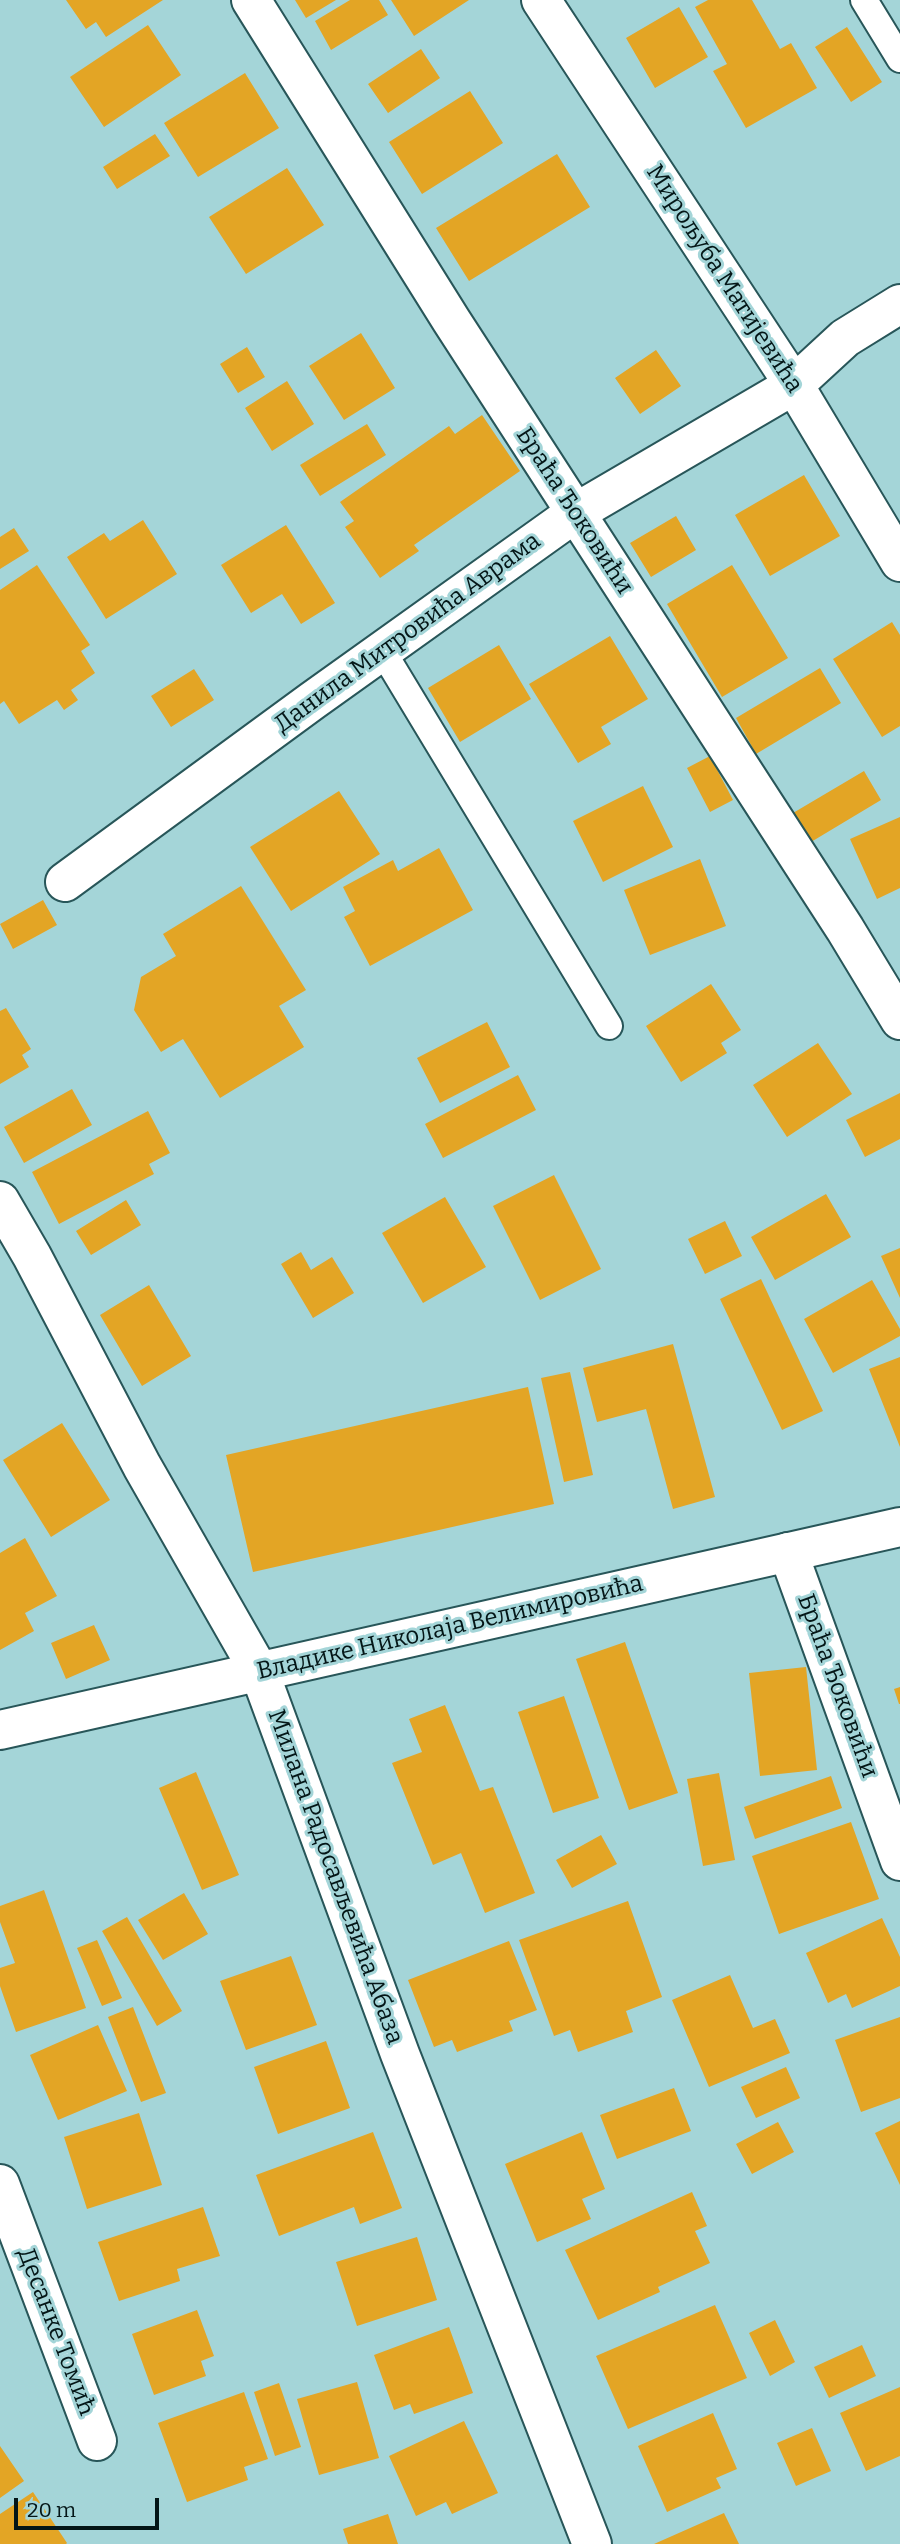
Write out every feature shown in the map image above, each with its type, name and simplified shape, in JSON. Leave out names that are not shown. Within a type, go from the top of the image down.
[{"type":"street","name":"Браћа Ђоковићи","points":[[251,0],[450,320],[845,929],[900,1020]]},
{"type":"street","name":"Мирољуба Матијевића","points":[[541,0],[794,386],[900,562]]},
{"type":"street","name":"Данила Митровића Аврама","points":[[65,882],[575,513],[794,386],[845,338],[900,304]]},
{"type":"street","name":"Милана Радосављевића Абаза","points":[[0,1201],[32,1256],[142,1466],[259,1671],[400,2054],[592,2544]]},
{"type":"street","name":"Владике Николаја Велимировића","points":[[1,1727],[900,1527]]},
{"type":"street","name":"Браћа Ђоковићи","points":[[788,1552],[900,1861]]},
{"type":"street","name":"Десанке Томић","points":[[0,2184],[96,2441]]},
{"type":"lane","points":[[864,0],[900,59]]},
{"type":"lane","points":[[383,652],[609,1026]]},
{"type":"building","points":[[66,0],[163,0],[106,37],[96,22],[86,29]]},
{"type":"building","points":[[295,0],[336,0],[306,18]]},
{"type":"building","points":[[350,0],[379,0],[388,15],[331,50],[315,21]]},
{"type":"building","points":[[391,0],[469,0],[414,36]]},
{"type":"building","points":[[708,0],[752,0],[780,49],[791,43],[817,88],[746,128],[713,71],[727,64],[695,7]]},
{"type":"building","points":[[679,7],[708,57],[655,88],[626,38]]},
{"type":"building","points":[[148,25],[181,75],[104,127],[70,77]]},
{"type":"building","points":[[847,27],[882,82],[851,102],[815,47]]},
{"type":"building","points":[[421,49],[440,78],[388,113],[368,84]]},
{"type":"building","points":[[245,73],[279,128],[198,177],[164,123]]},
{"type":"building","points":[[470,91],[503,143],[422,194],[389,142]]},
{"type":"building","points":[[155,134],[170,156],[117,189],[103,167]]},
{"type":"building","points":[[557,154],[590,207],[469,281],[436,228]]},
{"type":"building","points":[[287,168],[324,225],[246,274],[209,217]]},
{"type":"building","points":[[361,333],[395,388],[344,420],[309,366]]},
{"type":"building","points":[[247,347],[265,377],[238,393],[220,364]]},
{"type":"building","points":[[656,350],[681,386],[640,414],[615,378]]},
{"type":"building","points":[[287,381],[314,424],[272,451],[245,408]]},
{"type":"building","points":[[482,415],[520,471],[414,545],[419,551],[380,578],[345,527],[354,521],[340,502],[449,426],[455,434]]},
{"type":"building","points":[[367,424],[386,455],[320,496],[300,465]]},
{"type":"building","points":[[804,475],[840,536],[770,576],[735,515]]},
{"type":"building","points":[[676,516],[696,550],[651,577],[630,543]]},
{"type":"building","points":[[143,520],[177,574],[106,619],[67,557],[104,533],[110,541]]},
{"type":"building","points":[[286,525],[335,603],[301,624],[282,594],[251,613],[221,565]]},
{"type":"building","points":[[14,528],[29,551],[0,569],[0,537]]},
{"type":"building","points":[[37,565],[90,645],[81,651],[95,673],[71,690],[78,700],[64,710],[57,700],[19,724],[4,701],[0,704],[0,590]]},
{"type":"building","points":[[732,565],[788,658],[722,697],[667,604]]},
{"type":"building","points":[[892,622],[900,635],[900,726],[882,737],[833,659]]},
{"type":"building","points":[[610,636],[648,699],[601,727],[611,744],[578,763],[529,684]]},
{"type":"building","points":[[499,645],[531,699],[460,742],[428,688]]},
{"type":"building","points":[[820,668],[841,703],[756,754],[736,718]]},
{"type":"building","points":[[194,669],[214,700],[171,727],[151,696]]},
{"type":"building","points":[[710,756],[733,800],[710,812],[687,768]]},
{"type":"building","points":[[864,771],[881,800],[811,842],[793,813]]},
{"type":"building","points":[[643,786],[673,847],[603,882],[573,821]]},
{"type":"building","points":[[339,791],[380,854],[291,911],[250,847]]},
{"type":"building","points":[[900,817],[900,888],[877,899],[850,839]]},
{"type":"building","points":[[439,848],[473,910],[370,966],[344,917],[355,911],[343,887],[393,860],[398,871]]},
{"type":"building","points":[[700,859],[726,926],[650,955],[624,890]]},
{"type":"building","points":[[241,886],[306,990],[279,1006],[304,1047],[220,1098],[183,1039],[161,1052],[134,1010],[141,977],[176,956],[163,934]]},
{"type":"building","points":[[43,900],[57,925],[13,949],[0,924]]},
{"type":"building","points":[[711,984],[741,1030],[721,1043],[727,1053],[681,1082],[646,1026]]},
{"type":"building","points":[[6,1008],[31,1049],[22,1055],[29,1067],[0,1084],[0,1011]]},
{"type":"building","points":[[487,1022],[510,1067],[440,1103],[417,1058]]},
{"type":"building","points":[[818,1043],[852,1094],[787,1137],[753,1085]]},
{"type":"building","points":[[518,1075],[536,1110],[443,1158],[425,1124]]},
{"type":"building","points":[[72,1089],[92,1125],[24,1163],[4,1127]]},
{"type":"building","points":[[900,1093],[900,1139],[865,1157],[846,1120]]},
{"type":"building","points":[[148,1111],[170,1153],[149,1164],[154,1174],[59,1224],[32,1172]]},
{"type":"building","points":[[554,1175],[601,1269],[540,1300],[493,1206]]},
{"type":"building","points":[[826,1194],[851,1237],[775,1280],[751,1237]]},
{"type":"building","points":[[445,1197],[486,1267],[423,1303],[382,1233]]},
{"type":"building","points":[[126,1200],[141,1225],[91,1255],[76,1231]]},
{"type":"building","points":[[725,1221],[742,1256],[705,1274],[688,1239]]},
{"type":"building","points":[[900,1248],[900,1298],[881,1256]]},
{"type":"building","points":[[301,1252],[311,1270],[332,1257],[354,1293],[313,1318],[281,1264]]},
{"type":"building","points":[[761,1279],[823,1411],[782,1430],[720,1299]]},
{"type":"building","points":[[872,1280],[900,1329],[900,1336],[833,1373],[804,1319]]},
{"type":"building","points":[[149,1285],[191,1356],[142,1386],[100,1315]]},
{"type":"building","points":[[673,1344],[715,1497],[673,1509],[646,1409],[597,1422],[583,1368]]},
{"type":"building","points":[[900,1357],[900,1447],[869,1369]]},
{"type":"building","points":[[570,1372],[593,1475],[564,1482],[541,1378]]},
{"type":"building","points":[[528,1387],[554,1504],[253,1572],[226,1455]]},
{"type":"building","points":[[62,1423],[110,1500],[51,1537],[3,1460]]},
{"type":"building","points":[[25,1538],[57,1596],[25,1613],[34,1631],[0,1650],[0,1553]]},
{"type":"building","points":[[94,1625],[110,1660],[66,1679],[51,1643]]},
{"type":"building","points":[[625,1642],[678,1793],[629,1810],[576,1659]]},
{"type":"building","points":[[806,1667],[817,1770],[760,1776],[749,1673]]},
{"type":"building","points":[[900,1687],[900,1704],[899,1704],[894,1689]]},
{"type":"building","points":[[564,1696],[599,1798],[553,1813],[518,1712]]},
{"type":"building","points":[[445,1705],[480,1791],[493,1787],[535,1893],[485,1913],[461,1853],[433,1865],[392,1763],[422,1752],[409,1719]]},
{"type":"building","points":[[196,1772],[239,1875],[202,1890],[159,1788]]},
{"type":"building","points":[[719,1773],[735,1860],[703,1866],[687,1779]]},
{"type":"building","points":[[831,1776],[842,1808],[755,1839],[744,1807]]},
{"type":"building","points":[[851,1822],[879,1899],[779,1934],[752,1856]]},
{"type":"building","points":[[601,1835],[617,1864],[572,1888],[556,1860]]},
{"type":"building","points":[[44,1890],[86,2008],[16,2032],[0,1986],[0,1968],[15,1963],[0,1922],[0,1906]]},
{"type":"building","points":[[184,1893],[208,1934],[163,1960],[138,1920]]},
{"type":"building","points":[[628,1901],[662,1997],[626,2011],[633,2032],[578,2052],[570,2030],[554,2036],[519,1940]]},
{"type":"building","points":[[127,1917],[182,2011],[157,2026],[102,1931]]},
{"type":"building","points":[[882,1918],[900,1957],[900,1986],[852,2008],[846,1994],[828,2003],[806,1953]]},
{"type":"building","points":[[97,1940],[122,1998],[102,2006],[77,1948]]},
{"type":"building","points":[[509,1941],[537,2010],[509,2021],[513,2031],[457,2052],[452,2040],[434,2047],[408,1980]]},
{"type":"building","points":[[291,1956],[317,2025],[246,2050],[220,1981]]},
{"type":"building","points":[[730,1975],[753,2028],[775,2019],[790,2053],[709,2087],[672,2000]]},
{"type":"building","points":[[133,2007],[166,2093],[141,2102],[108,2017]]},
{"type":"building","points":[[900,2017],[900,2098],[861,2112],[835,2040]]},
{"type":"building","points":[[98,2025],[127,2091],[58,2120],[30,2055]]},
{"type":"building","points":[[326,2041],[350,2108],[278,2134],[254,2067]]},
{"type":"building","points":[[786,2067],[800,2098],[756,2118],[741,2087]]},
{"type":"building","points":[[674,2088],[691,2131],[617,2159],[600,2115]]},
{"type":"building","points":[[139,2113],[162,2185],[87,2209],[64,2137]]},
{"type":"building","points":[[900,2121],[900,2185],[875,2133]]},
{"type":"building","points":[[778,2122],[794,2152],[752,2174],[736,2144]]},
{"type":"building","points":[[373,2132],[402,2208],[360,2224],[354,2207],[279,2236],[256,2175]]},
{"type":"building","points":[[582,2132],[605,2189],[582,2199],[591,2219],[537,2242],[505,2164]]},
{"type":"building","points":[[692,2192],[707,2226],[695,2231],[710,2263],[658,2287],[660,2292],[598,2320],[565,2250]]},
{"type":"building","points":[[203,2207],[220,2256],[177,2269],[180,2281],[119,2301],[98,2242]]},
{"type":"building","points":[[417,2237],[437,2300],[357,2326],[336,2262]]},
{"type":"building","points":[[715,2305],[747,2378],[628,2429],[596,2356]]},
{"type":"building","points":[[197,2310],[214,2356],[201,2361],[206,2376],[154,2395],[132,2334]]},
{"type":"building","points":[[775,2320],[795,2362],[770,2376],[749,2333]]},
{"type":"building","points":[[449,2327],[473,2393],[414,2414],[410,2404],[394,2410],[374,2355]]},
{"type":"building","points":[[862,2345],[876,2376],[829,2398],[814,2367]]},
{"type":"building","points":[[357,2382],[379,2458],[319,2475],[297,2399]]},
{"type":"building","points":[[279,2383],[301,2447],[275,2456],[254,2392]]},
{"type":"building","points":[[900,2387],[900,2456],[866,2471],[840,2413]]},
{"type":"building","points":[[244,2392],[268,2459],[244,2467],[248,2480],[187,2502],[158,2423]]},
{"type":"building","points":[[713,2413],[737,2469],[716,2478],[721,2488],[667,2512],[638,2446]]},
{"type":"building","points":[[464,2421],[498,2493],[452,2514],[446,2502],[416,2516],[389,2456]]},
{"type":"building","points":[[812,2428],[831,2471],[796,2486],[777,2443]]},
{"type":"building","points":[[0,2446],[24,2481],[0,2498]]},
{"type":"building","points":[[33,2492],[67,2543],[0,2544],[0,2514]]},
{"type":"building","points":[[724,2513],[739,2544],[654,2544]]},
{"type":"building","points":[[388,2514],[398,2544],[348,2544],[343,2529]]}]
